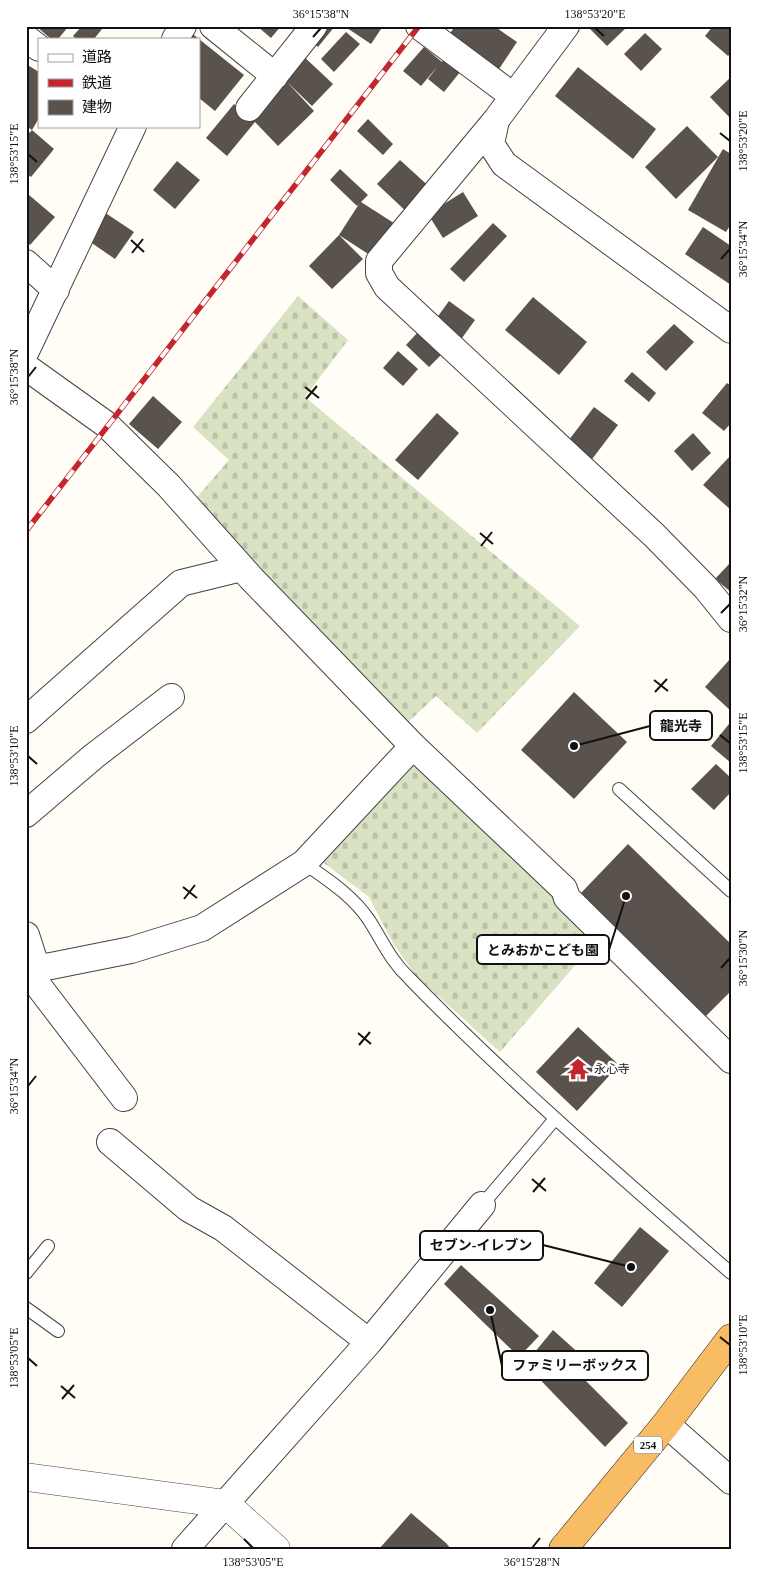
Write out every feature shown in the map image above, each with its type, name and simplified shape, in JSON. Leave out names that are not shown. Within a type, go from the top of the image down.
[{"type":"highway","name":"254","points":[[563,1549],[666,1424],[731,1338]]},
{"type":"street","points":[[176,38],[183,26]]},
{"type":"street","points":[[213,26],[275,76]]},
{"type":"street","points":[[249,108],[314,26]]},
{"type":"street","points":[[419,26],[513,96]]},
{"type":"street","points":[[566,26],[496,120],[379,261],[379,273],[387,286],[654,535],[706,588],[731,619]]},
{"type":"street","points":[[26,38],[38,47]]},
{"type":"street","points":[[496,120],[491,144],[504,164],[731,330]]},
{"type":"street","points":[[26,351],[132,128]]},
{"type":"street","points":[[26,263],[56,290]]},
{"type":"street","points":[[26,367],[107,426],[169,486],[242,568],[413,746],[564,888],[567,898],[731,1060]]},
{"type":"street","points":[[26,720],[181,584],[242,568]]},
{"type":"street","points":[[26,814],[94,756],[171,697]]},
{"type":"street","points":[[30,970],[131,950],[202,928],[304,863],[413,746]]},
{"type":"street","points":[[26,935],[30,970],[124,1098]]},
{"type":"street","points":[[110,1142],[189,1208],[223,1228],[368,1342]]},
{"type":"street","points":[[186,1549],[368,1342],[482,1205]]},
{"type":"street","points":[[666,1424],[731,1481]]},
{"type":"street","points":[[26,1477],[226,1504],[276,1549]]},
{"type":"lane","points":[[620,789],[731,891]]},
{"type":"lane","points":[[304,863],[338,886],[354,902],[369,920],[385,950],[408,978],[555,1119],[731,1273]]},
{"type":"lane","points":[[482,1205],[555,1119]]},
{"type":"lane","points":[[26,1272],[48,1246]]},
{"type":"lane","points":[[26,1308],[58,1331]]},
{"type":"green space","points":[[298,296],[348,340],[305,397],[580,626],[477,733],[436,696],[406,724],[192,503],[229,460],[193,427]]},
{"type":"green space","points":[[414,761],[597,940],[500,1052],[416,976],[393,943],[369,897],[320,860]]},
{"type":"building","points":[[36,26],[69,26],[59,38],[50,38]]},
{"type":"building","points":[[82,26],[99,26],[102,29],[95,38],[75,38],[73,36]]},
{"type":"building","points":[[257,26],[281,26],[271,38]]},
{"type":"building","points":[[311,26],[335,26],[318,47],[304,34]]},
{"type":"building","points":[[344,26],[383,26],[371,44]]},
{"type":"building","points":[[455,26],[494,26],[517,42],[499,69],[449,35]]},
{"type":"building","points":[[587,26],[628,26],[607,46]]},
{"type":"building","points":[[713,26],[731,26],[731,53],[728,56],[705,36]]},
{"type":"building","points":[[189,31],[198,38],[183,38]]},
{"type":"building","points":[[346,32],[360,44],[334,72],[321,59]]},
{"type":"building","points":[[645,33],[662,49],[641,71],[624,54]]},
{"type":"building","points":[[200,40],[244,75],[215,111],[200,99]]},
{"type":"building","points":[[424,47],[442,62],[447,55],[464,67],[444,92],[428,79],[437,67],[421,86],[403,71]]},
{"type":"building","points":[[300,53],[333,84],[312,106],[287,82],[314,111],[278,146],[255,122],[227,156],[206,138],[234,104],[253,120]]},
{"type":"building","points":[[26,64],[38,71],[38,120],[32,130],[26,126]]},
{"type":"building","points":[[578,67],[656,129],[633,159],[555,96]]},
{"type":"building","points":[[731,77],[731,119],[710,97]]},
{"type":"building","points":[[368,119],[393,144],[383,155],[357,131]]},
{"type":"building","points":[[687,126],[718,157],[676,199],[645,167]]},
{"type":"building","points":[[32,130],[54,149],[31,177],[26,173],[26,136]]},
{"type":"building","points":[[723,149],[731,154],[731,224],[726,232],[688,210]]},
{"type":"building","points":[[400,160],[434,191],[410,215],[377,184]]},
{"type":"building","points":[[177,161],[200,180],[175,209],[153,190]]},
{"type":"building","points":[[340,169],[368,195],[361,202],[400,227],[379,261],[339,235],[359,204],[357,206],[330,180]]},
{"type":"building","points":[[463,192],[478,216],[443,238],[428,214]]},
{"type":"building","points":[[29,195],[55,217],[30,245],[26,241],[26,197]]},
{"type":"building","points":[[101,210],[134,232],[115,259],[83,237]]},
{"type":"building","points":[[493,223],[507,236],[464,282],[450,269]]},
{"type":"building","points":[[703,227],[731,246],[731,285],[685,254]]},
{"type":"building","points":[[339,235],[363,259],[332,289],[309,266]]},
{"type":"building","points":[[533,297],[587,342],[559,375],[505,330]]},
{"type":"building","points":[[449,301],[475,320],[462,338],[436,319]]},
{"type":"building","points":[[674,324],[694,342],[666,371],[646,352]]},
{"type":"building","points":[[418,332],[441,355],[429,367],[406,345]]},
{"type":"building","points":[[398,351],[418,369],[403,386],[383,368]]},
{"type":"building","points":[[632,372],[656,393],[649,402],[624,381]]},
{"type":"building","points":[[727,383],[731,386],[731,423],[724,431],[702,413]]},
{"type":"building","points":[[153,396],[182,422],[158,449],[129,424]]},
{"type":"building","points":[[594,407],[618,425],[583,471],[559,453]]},
{"type":"building","points":[[437,413],[459,433],[418,480],[395,460]]},
{"type":"building","points":[[693,433],[711,453],[692,471],[674,451]]},
{"type":"building","points":[[731,455],[731,510],[703,485]]},
{"type":"building","points":[[731,562],[731,592],[715,579]]},
{"type":"building","points":[[731,658],[731,711],[705,687]]},
{"type":"building","points":[[574,692],[627,742],[574,799],[521,750]]},
{"type":"building","points":[[729,724],[731,725],[731,763],[711,746]]},
{"type":"building","points":[[716,764],[731,778],[731,792],[714,810],[691,789]]},
{"type":"building","points":[[628,844],[731,944],[731,991],[705,1017],[580,894]]},
{"type":"building","name":"永心寺","points":[[578,1027],[619,1065],[577,1111],[536,1072]]},
{"type":"building","points":[[640,1227],[669,1251],[622,1307],[594,1283]]},
{"type":"building","points":[[461,1265],[539,1336],[519,1357],[444,1284]]},
{"type":"building","points":[[553,1330],[592,1365],[582,1377],[628,1423],[605,1447],[525,1364]]},
{"type":"building","points":[[411,1513],[446,1543],[451,1549],[379,1549]]},
{"type":"railway","points":[[26,531],[419,26]]},
{"type":"place","name":"龍光寺","points":[[574,746]]},
{"type":"place","name":"とみおかこども園","points":[[626,896]]},
{"type":"place","name":"永心寺","points":[[578,1069]]},
{"type":"place","name":"セブン-イレブン","points":[[631,1267]]},
{"type":"place","name":"ファミリーボックス","points":[[490,1310]]}]
